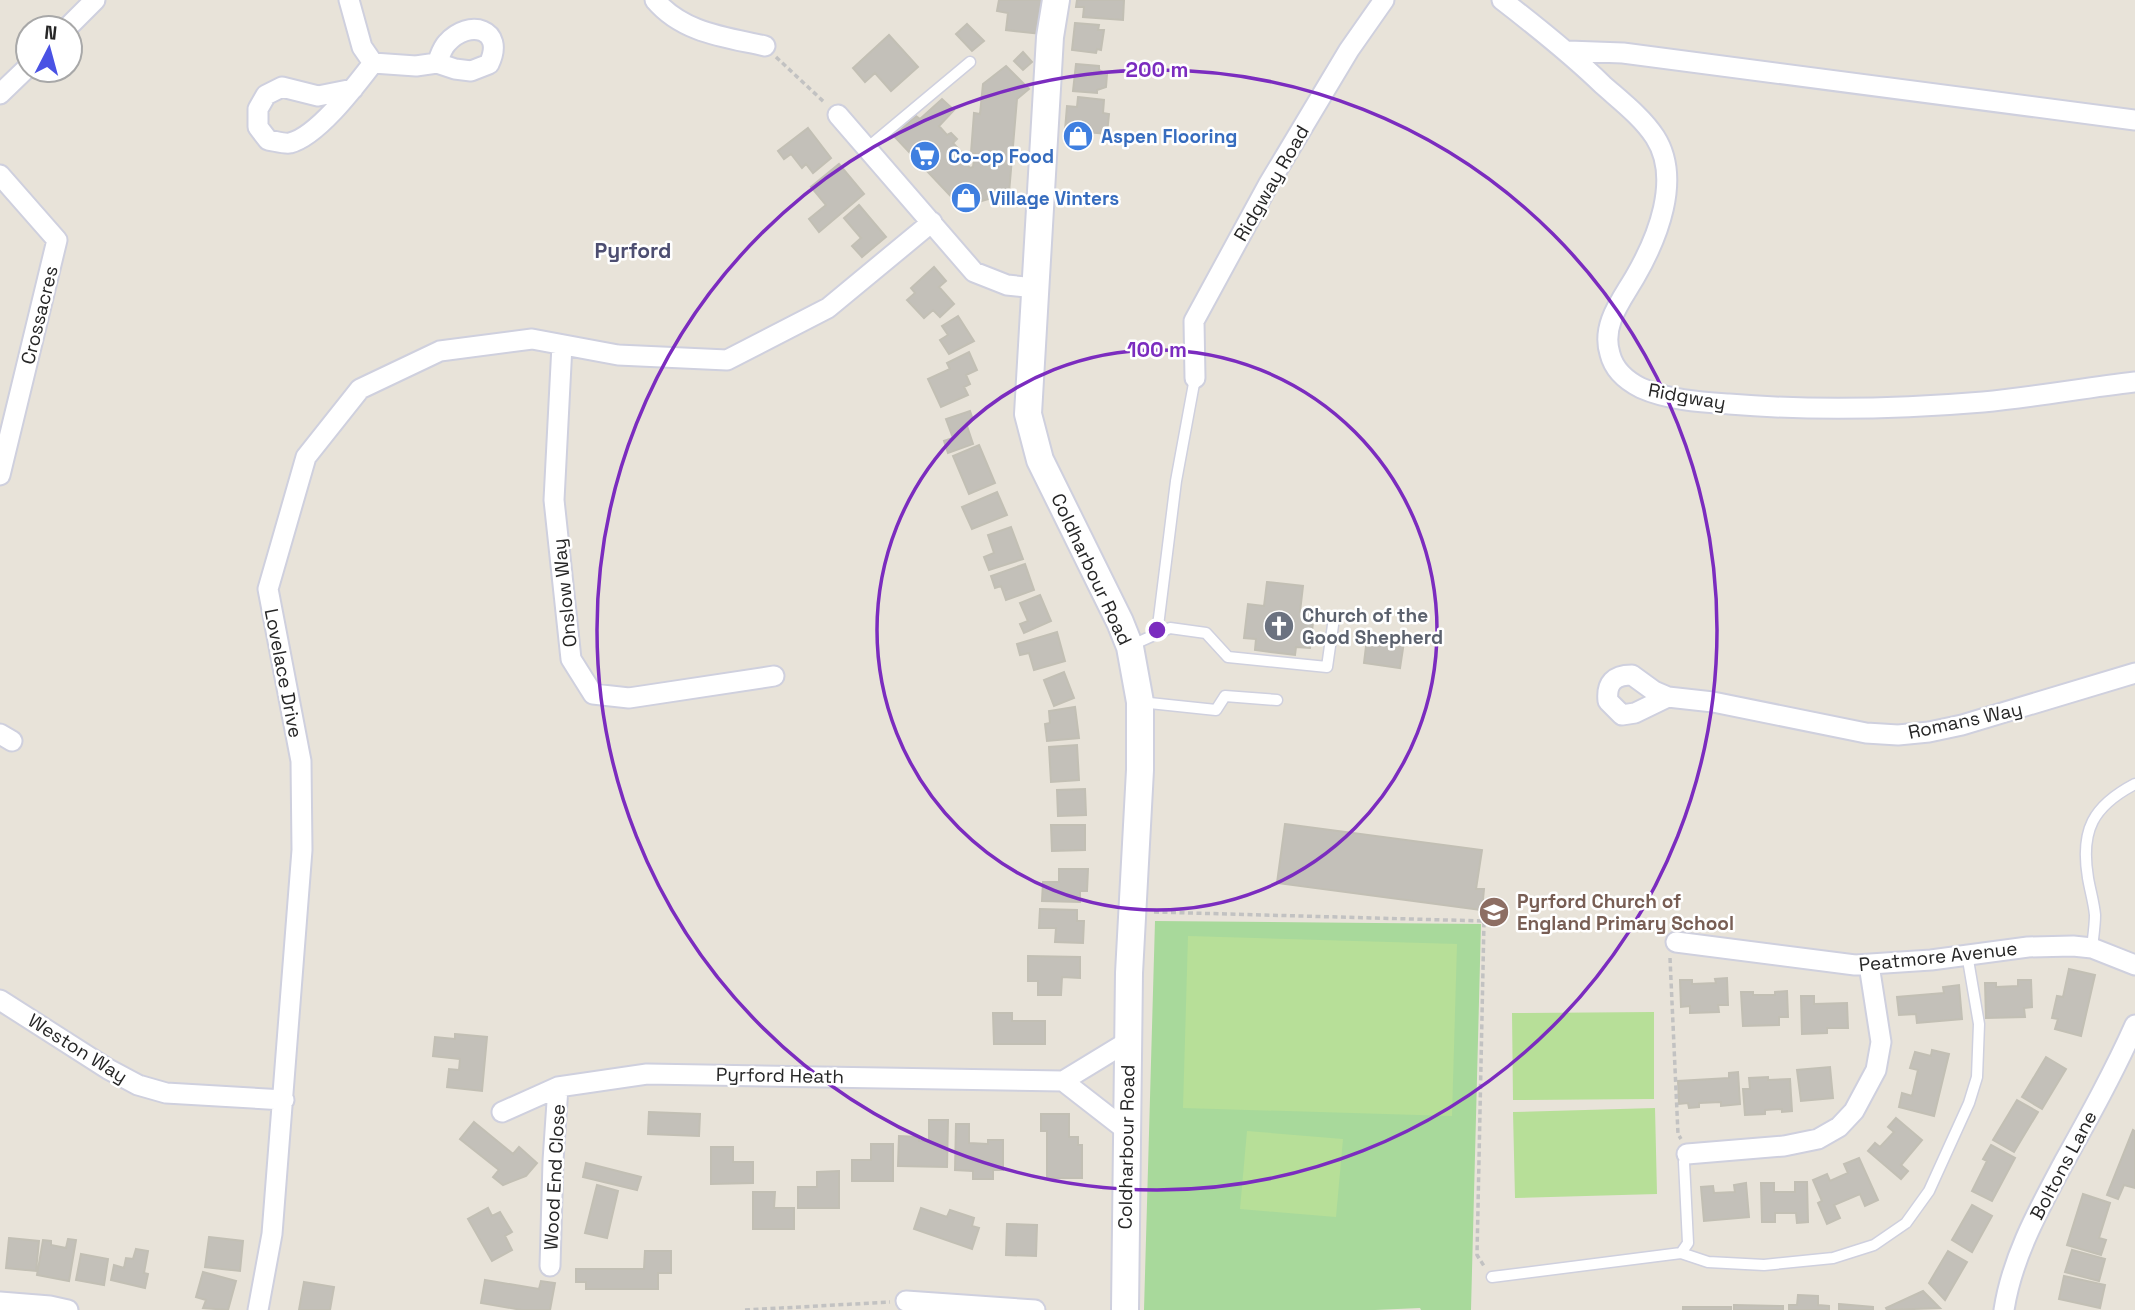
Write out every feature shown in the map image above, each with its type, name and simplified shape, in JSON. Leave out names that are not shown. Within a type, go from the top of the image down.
[{"type":"main road","name":"Coldharbour Road","points":[[1056,0],[1050,37],[1028,414],[1040,460],[1130,647],[1140,702],[1140,770],[1127,1042],[1125,1310]]},
{"type":"street","points":[[349,0],[362,47],[373,63]]},
{"type":"street","points":[[655,0],[667,14],[697,31],[765,46]]},
{"type":"street","name":"Ridgway Road","points":[[1195,378],[1194,321],[1275,173],[1349,50],[1384,0]]},
{"type":"street","name":"Ridgway","points":[[1502,0],[1568,51],[1648,128],[1661,147],[1664,158],[1665,201],[1658,229],[1644,261],[1609,324],[1607,338],[1614,365],[1626,379],[1640,387],[1671,397],[1791,408],[1983,402],[2135,382]]},
{"type":"street","points":[[1568,51],[1623,53],[2135,120]]},
{"type":"street","points":[[373,63],[416,66],[438,63]]},
{"type":"street","points":[[353,89],[318,96],[282,87],[266,95],[258,109],[258,127],[268,140],[289,143],[309,133],[353,89],[373,63]]},
{"type":"street","points":[[0,94],[14,80]]},
{"type":"street","points":[[838,115],[974,272],[1007,285],[1035,288]]},
{"type":"street","name":"Crossacres","points":[[0,175],[57,240],[0,475]]},
{"type":"street","name":"Lovelace Drive","points":[[258,1310],[272,1234],[302,850],[301,761],[268,589],[306,457],[360,389],[440,351],[531,339],[618,355],[727,360],[828,308],[932,222]]},
{"type":"street","name":"Onslow Way","points":[[562,345],[554,500],[572,659],[593,694],[628,698],[774,676]]},
{"type":"street","name":"Romans Way","points":[[1668,697],[1713,702],[1866,733],[1898,735],[1962,725],[2135,673]]},
{"type":"street","name":"Peatmore Avenue","points":[[1676,942],[1698,935],[1855,965],[2028,947],[2092,948],[2135,965]]},
{"type":"street","points":[[1687,1154],[1710,1142],[1784,1146],[1818,1139],[1839,1127],[1854,1111],[1877,1070],[1881,1042],[1869,965]]},
{"type":"street","name":"Weston Way","points":[[0,1000],[108,1069],[138,1085],[166,1093],[284,1100]]},
{"type":"street","name":"Boltons Lane","points":[[2004,1310],[2019,1253],[2035,1216],[2118,1064],[2135,1025]]},
{"type":"street","points":[[1126,1130],[1063,1081],[1127,1042]]},
{"type":"street","name":"Pyrford Heath","points":[[502,1112],[558,1087],[647,1074],[1063,1081]]},
{"type":"street","name":"Wood End Close","points":[[550,1266],[552,1161],[558,1087]]},
{"type":"street","points":[[906,1301],[1035,1310]]},
{"type":"street","points":[[0,1302],[68,1310]]},
{"type":"lane","points":[[867,148],[970,62]]},
{"type":"lane","points":[[1157,634],[1176,481],[1195,378]]},
{"type":"lane","points":[[1130,647],[1170,628],[1206,633],[1228,657],[1327,667],[1334,618]]},
{"type":"lane","points":[[1140,702],[1216,710],[1225,696],[1277,700]]},
{"type":"lane","points":[[2092,948],[2095,915],[2087,873],[2086,834],[2096,814],[2113,798],[2135,784]]},
{"type":"lane","points":[[1492,1277],[1681,1253],[1708,1262],[1765,1265],[1833,1258],[1874,1245],[1906,1223],[1929,1191],[1964,1115],[1978,1077],[1979,1024],[1966,954]]},
{"type":"lane","points":[[1681,1253],[1688,1243],[1684,1163],[1687,1154]]},
{"type":"path","points":[[765,46],[838,115]]},
{"type":"path","points":[[1148,912],[1484,921],[1477,1255],[1492,1277]]},
{"type":"path","points":[[1676,942],[1670,960],[1678,1134],[1687,1154]]},
{"type":"path","points":[[746,1310],[906,1301]]},
{"type":"green space","points":[[1155,921],[1481,924],[1471,1310],[1144,1310]]},
{"type":"green space","points":[[1188,936],[1457,944],[1452,1116],[1183,1108]]},
{"type":"green space","points":[[1654,1012],[1654,1099],[1513,1100],[1512,1013]]},
{"type":"green space","points":[[1655,1108],[1657,1194],[1515,1198],[1513,1112]]},
{"type":"green space","points":[[1247,1131],[1343,1139],[1336,1217],[1240,1209]]},
{"type":"building","points":[[999,0],[1044,0],[1041,34],[1006,30],[1008,13],[997,11]]},
{"type":"building","points":[[1077,0],[1124,0],[1123,20],[1083,17],[1084,7],[1076,7]]},
{"type":"building","points":[[1075,23],[1099,25],[1098,30],[1104,30],[1101,50],[1097,49],[1096,53],[1072,50]]},
{"type":"building","points":[[967,24],[984,41],[972,51],[956,34]]},
{"type":"building","points":[[889,35],[918,67],[891,91],[875,73],[865,82],[853,68]]},
{"type":"building","points":[[1023,52],[1032,62],[1023,70],[1014,61]]},
{"type":"building","points":[[1076,64],[1099,66],[1099,70],[1107,74],[1106,87],[1097,90],[1097,93],[1073,91]]},
{"type":"building","points":[[1006,66],[1029,89],[1017,99],[1009,193],[961,207],[894,136],[916,116],[920,119],[942,99],[954,110],[939,126],[947,135],[951,133],[957,139],[953,143],[964,155],[960,158],[970,168],[973,167],[975,153],[971,153],[974,113],[980,114],[983,84]]},
{"type":"building","points":[[1078,97],[1104,100],[1103,113],[1109,114],[1107,134],[1065,130],[1067,106],[1077,107]]},
{"type":"building","points":[[808,128],[831,158],[813,173],[806,164],[802,168],[791,154],[784,159],[778,151]]},
{"type":"building","name":"Aspen Flooring","points":[[1066,130],[1091,132],[1090,141],[1084,140],[1083,145],[1065,143]]},
{"type":"building","points":[[839,164],[864,194],[819,232],[809,219],[826,205],[811,187]]},
{"type":"building","points":[[859,205],[886,237],[862,257],[852,246],[861,238],[844,218]]},
{"type":"building","points":[[934,267],[946,281],[939,287],[954,304],[940,317],[933,310],[924,318],[907,300],[915,293],[911,288]]},
{"type":"building","points":[[958,316],[974,341],[949,354],[940,340],[948,335],[942,326]]},
{"type":"building","points":[[969,352],[977,370],[966,375],[970,384],[964,387],[968,395],[941,407],[928,379],[950,369],[947,363]]},
{"type":"building","points":[[970,411],[973,420],[966,423],[973,444],[948,453],[944,441],[953,438],[946,419]]},
{"type":"building","points":[[979,445],[995,483],[969,494],[953,456]]},
{"type":"building","points":[[997,492],[1007,515],[972,529],[962,507]]},
{"type":"building","points":[[1011,527],[1023,559],[989,570],[984,557],[994,553],[988,535]]},
{"type":"building","points":[[1025,564],[1034,590],[1006,600],[1001,586],[995,588],[991,576]]},
{"type":"building","name":"Church of the Good Shepherd","points":[[1267,582],[1303,586],[1300,612],[1314,614],[1310,648],[1296,647],[1295,655],[1255,650],[1256,639],[1244,638],[1248,604],[1264,606]]},
{"type":"building","points":[[1040,595],[1051,621],[1024,633],[1020,624],[1028,621],[1020,603]]},
{"type":"building","points":[[1057,632],[1065,661],[1034,670],[1029,653],[1020,655],[1017,644]]},
{"type":"building","points":[[1367,638],[1404,642],[1400,668],[1364,663]]},
{"type":"building","points":[[1064,672],[1074,698],[1054,706],[1044,680]]},
{"type":"building","points":[[1075,707],[1079,738],[1047,741],[1045,724],[1050,723],[1049,711]]},
{"type":"building","points":[[1077,745],[1079,780],[1051,782],[1049,747]]},
{"type":"building","points":[[1085,789],[1086,815],[1058,816],[1057,790]]},
{"type":"building","points":[[1285,824],[1482,850],[1476,889],[1484,889],[1482,910],[1277,883]]},
{"type":"building","points":[[1051,825],[1085,825],[1085,850],[1052,851]]},
{"type":"building","points":[[1059,869],[1088,869],[1087,891],[1080,891],[1080,902],[1042,901],[1043,882],[1059,882]]},
{"type":"building","points":[[1040,909],[1077,910],[1077,921],[1084,921],[1083,943],[1055,942],[1056,928],[1039,928]]},
{"type":"building","points":[[1028,956],[1080,957],[1080,978],[1062,977],[1061,995],[1038,995],[1038,981],[1028,981]]},
{"type":"building","points":[[2069,969],[2095,975],[2081,1036],[2055,1029],[2058,1019],[2052,1018],[2057,996],[2063,997]]},
{"type":"building","points":[[1727,978],[1728,1005],[1718,1005],[1719,1012],[1690,1013],[1690,1006],[1681,1007],[1680,980],[1692,980],[1692,984],[1716,983],[1715,979]]},
{"type":"building","points":[[2018,980],[2031,980],[2032,1007],[2024,1008],[2025,1017],[1986,1018],[1985,983],[1996,983],[1996,987],[2018,986]]},
{"type":"building","points":[[1959,985],[1962,1019],[1917,1023],[1916,1014],[1899,1015],[1897,997],[1944,993],[1943,987]]},
{"type":"building","points":[[1787,991],[1788,1017],[1779,1017],[1779,1025],[1743,1026],[1741,992],[1775,995],[1775,992]]},
{"type":"building","points":[[1801,996],[1814,996],[1814,1004],[1847,1003],[1848,1028],[1827,1028],[1827,1033],[1802,1034]]},
{"type":"building","points":[[993,1013],[1012,1013],[1012,1021],[1045,1021],[1045,1044],[994,1044]]},
{"type":"building","points":[[455,1034],[487,1037],[482,1091],[447,1087],[449,1069],[459,1070],[460,1059],[433,1056],[435,1037],[455,1039]]},
{"type":"building","points":[[1932,1050],[1949,1054],[1934,1116],[1899,1107],[1902,1093],[1912,1096],[1918,1070],[1910,1068],[1915,1052],[1931,1056]]},
{"type":"building","points":[[2046,1057],[2066,1069],[2042,1109],[2022,1097]]},
{"type":"building","points":[[1830,1067],[1833,1098],[1801,1101],[1797,1070]]},
{"type":"building","points":[[1738,1072],[1740,1104],[1721,1106],[1721,1102],[1699,1103],[1699,1107],[1689,1108],[1688,1103],[1679,1104],[1678,1081],[1729,1078],[1729,1073]]},
{"type":"building","points":[[1768,1077],[1768,1080],[1790,1079],[1792,1111],[1765,1110],[1765,1114],[1745,1115],[1743,1089],[1750,1089],[1749,1078]]},
{"type":"building","points":[[2017,1100],[2038,1112],[2014,1152],[1993,1140]]},
{"type":"building","points":[[649,1112],[700,1114],[699,1136],[648,1134]]},
{"type":"building","points":[[1041,1114],[1069,1114],[1069,1137],[1078,1137],[1078,1145],[1082,1145],[1082,1178],[1047,1178],[1047,1131],[1041,1131]]},
{"type":"building","points":[[1896,1118],[1922,1140],[1901,1165],[1908,1171],[1901,1179],[1868,1151],[1875,1143],[1880,1147],[1894,1132],[1888,1127]]},
{"type":"building","points":[[929,1120],[948,1120],[947,1167],[898,1166],[899,1136],[919,1137],[919,1141],[929,1141]]},
{"type":"building","points":[[474,1122],[513,1154],[519,1147],[537,1163],[526,1176],[503,1185],[493,1177],[499,1170],[460,1139]]},
{"type":"building","points":[[956,1124],[969,1124],[969,1143],[988,1144],[988,1140],[1003,1140],[1003,1170],[993,1170],[993,1179],[973,1179],[973,1171],[955,1170]]},
{"type":"building","points":[[2133,1130],[2135,1188],[2124,1185],[2118,1199],[2107,1195]]},
{"type":"building","points":[[871,1144],[893,1144],[893,1181],[852,1181],[852,1160],[871,1160]]},
{"type":"building","points":[[1991,1145],[2015,1158],[1992,1201],[1972,1191],[1987,1161],[1983,1159]]},
{"type":"building","points":[[711,1147],[733,1147],[733,1162],[753,1162],[753,1183],[711,1184]]},
{"type":"building","points":[[1859,1158],[1878,1200],[1865,1206],[1860,1194],[1834,1205],[1840,1218],[1827,1224],[1818,1203],[1822,1201],[1813,1180],[1827,1174],[1830,1181],[1848,1173],[1844,1164]]},
{"type":"building","points":[[586,1163],[641,1177],[637,1190],[583,1177]]},
{"type":"building","points":[[839,1171],[839,1208],[798,1208],[798,1187],[817,1187],[817,1172]]},
{"type":"building","points":[[1795,1182],[1807,1182],[1808,1222],[1797,1223],[1796,1213],[1775,1213],[1775,1222],[1762,1222],[1761,1183],[1774,1183],[1774,1192],[1795,1192]]},
{"type":"building","points":[[1746,1183],[1749,1217],[1704,1221],[1701,1187],[1713,1186],[1714,1193],[1735,1192],[1734,1185]]},
{"type":"building","points":[[597,1185],[618,1191],[607,1238],[585,1233]]},
{"type":"building","points":[[753,1192],[775,1192],[774,1208],[794,1208],[794,1229],[753,1229]]},
{"type":"building","points":[[2083,1194],[2110,1203],[2099,1238],[2106,1240],[2101,1255],[2067,1245]]},
{"type":"building","points":[[1972,1205],[1992,1216],[1972,1252],[1952,1240]]},
{"type":"building","points":[[488,1208],[492,1216],[500,1212],[512,1232],[505,1236],[512,1250],[492,1261],[468,1219]]},
{"type":"building","points":[[921,1208],[947,1217],[950,1210],[974,1218],[972,1226],[979,1228],[972,1249],[914,1229]]},
{"type":"building","points":[[1007,1224],[1037,1225],[1036,1256],[1006,1255]]},
{"type":"building","points":[[209,1237],[243,1241],[240,1271],[205,1267]]},
{"type":"building","points":[[9,1238],[39,1241],[36,1271],[6,1268]]},
{"type":"building","points":[[68,1239],[76,1240],[69,1281],[37,1275],[43,1240],[66,1248]]},
{"type":"building","points":[[136,1249],[148,1251],[144,1273],[148,1274],[145,1288],[111,1280],[114,1265],[124,1268],[126,1258],[133,1259]]},
{"type":"building","points":[[2072,1250],[2105,1259],[2099,1281],[2065,1272]]},
{"type":"building","points":[[645,1251],[671,1251],[671,1273],[658,1273],[658,1289],[586,1289],[586,1282],[576,1282],[576,1269],[644,1269]]},
{"type":"building","points":[[1948,1251],[1967,1262],[1945,1300],[1929,1283]]},
{"type":"building","points":[[81,1254],[108,1259],[104,1285],[76,1280]]},
{"type":"building","points":[[203,1272],[236,1281],[228,1310],[203,1308],[206,1300],[196,1297]]},
{"type":"building","points":[[2064,1276],[2105,1285],[2100,1308],[2059,1299]]},
{"type":"building","points":[[485,1280],[539,1289],[541,1281],[555,1283],[550,1310],[522,1310],[481,1303]]},
{"type":"building","points":[[304,1282],[334,1287],[330,1310],[299,1310]]},
{"type":"building","points":[[1923,1291],[1940,1308],[1886,1308]]},
{"type":"building","points":[[1798,1295],[1818,1296],[1818,1305],[1829,1306],[1829,1310],[1789,1310],[1789,1305],[1797,1305]]},
{"type":"building","points":[[1839,1304],[1873,1307],[1873,1310],[1839,1310]]},
{"type":"building","points":[[1734,1305],[1783,1306],[1783,1310],[1734,1310]]},
{"type":"building","points":[[1683,1307],[1731,1307],[1731,1310],[1683,1310]]},
{"type":"place","name":"Aspen Flooring","points":[[1078,136]]},
{"type":"place","name":"Co-op Food","points":[[925,156]]},
{"type":"place","name":"Village Vinters","points":[[966,198]]},
{"type":"place","name":"Church of the Good Shepherd","points":[[1279,626]]},
{"type":"place","name":"Pyrford Church of England Primary School","points":[[1494,912]]},
{"type":"district","name":"Pyrford","points":[[633,251]]}]
